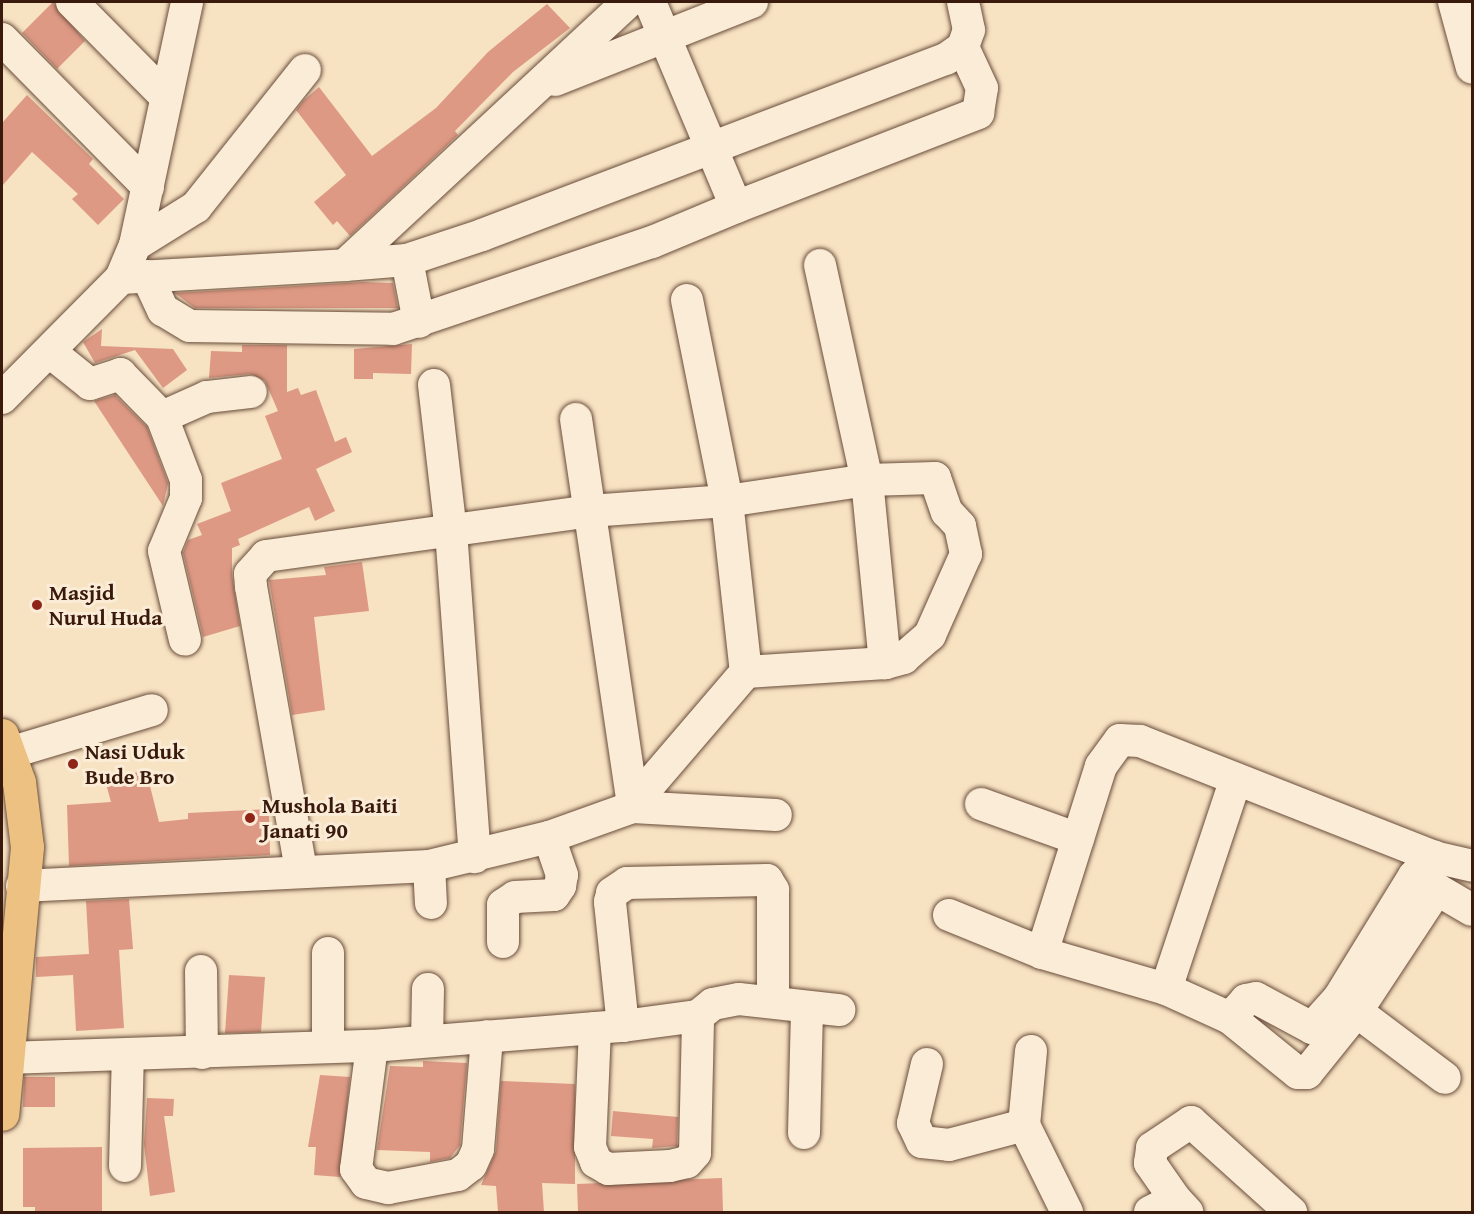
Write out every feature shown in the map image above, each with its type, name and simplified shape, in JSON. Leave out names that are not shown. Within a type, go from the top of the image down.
[{"type":"main road","points":[[2,1114],[22,886],[26,813],[5,744]]},
{"type":"street","points":[[72,2],[165,97]]},
{"type":"street","points":[[187,2],[135,245],[134,277],[163,310],[190,326],[323,330],[393,329],[419,322],[736,207],[978,113],[982,88],[963,47]]},
{"type":"street","points":[[345,265],[628,2]]},
{"type":"street","points":[[650,2],[715,147],[736,207]]},
{"type":"street","points":[[540,86],[752,2]]},
{"type":"street","points":[[2,398],[134,277],[407,260],[946,59],[963,47],[969,30],[963,2]]},
{"type":"street","points":[[1454,2],[1473,68]]},
{"type":"street","points":[[2,39],[148,187]]},
{"type":"street","points":[[135,245],[196,207],[305,70]]},
{"type":"street","points":[[407,260],[419,322]]},
{"type":"street","points":[[820,265],[867,480],[885,663]]},
{"type":"street","points":[[687,300],[727,501],[746,672]]},
{"type":"street","points":[[50,352],[90,384],[120,374],[162,417],[186,480],[186,498],[164,551],[185,640]]},
{"type":"street","points":[[434,385],[451,531],[475,857]]},
{"type":"street","points":[[162,417],[207,397],[251,392]]},
{"type":"street","points":[[576,419],[632,802]]},
{"type":"street","points":[[22,886],[301,870],[429,866],[475,857],[549,837],[632,802],[746,672],[885,663],[904,658],[930,635],[962,568],[965,541],[934,478],[867,480],[727,501],[590,511],[277,553],[257,564],[250,574],[301,870]]},
{"type":"street","points":[[5,744],[152,710]]},
{"type":"street","points":[[1042,953],[1101,766],[1120,740],[1140,741],[1236,779],[1428,874],[1473,910]]},
{"type":"street","points":[[1166,989],[1236,779]]},
{"type":"street","points":[[632,802],[776,815]]},
{"type":"street","points":[[981,804],[1078,839]]},
{"type":"street","points":[[503,942],[503,905],[515,897],[554,895],[560,886],[562,875],[549,837]]},
{"type":"street","points":[[429,866],[431,903]]},
{"type":"street","points":[[949,915],[1042,953],[1166,989],[1230,1018],[1298,1073],[1307,1073],[1428,874],[1473,866]]},
{"type":"street","points":[[698,1016],[695,1153],[687,1162],[670,1166],[608,1169],[596,1162],[590,1147],[609,1027],[612,893],[627,883],[767,880],[773,890],[773,1002]]},
{"type":"street","points":[[328,953],[328,1047]]},
{"type":"street","points":[[201,970],[202,1053]]},
{"type":"street","points":[[427,1041],[428,989]]},
{"type":"street","points":[[1230,1018],[1246,1000],[1256,998],[1312,1028],[1347,1005]]},
{"type":"street","points":[[6,1058],[372,1046],[609,1027],[698,1016],[713,1004],[739,999],[839,1010]]},
{"type":"street","points":[[1347,1005],[1445,1078]]},
{"type":"street","points":[[804,1133],[807,1008]]},
{"type":"street","points":[[372,1046],[356,1169],[366,1183],[388,1188],[458,1175],[471,1165],[478,1149],[487,1036]]},
{"type":"street","points":[[1031,1052],[1024,1125],[1067,1212]]},
{"type":"street","points":[[125,1166],[128,1055]]},
{"type":"street","points":[[927,1064],[913,1123],[922,1142],[949,1145],[1024,1125]]},
{"type":"street","points":[[1170,1208],[1150,1163],[1152,1148],[1191,1122],[1291,1212]]},
{"type":"building","points":[[53,2],[85,41],[57,69],[22,33]]},
{"type":"building","points":[[547,4],[570,28],[513,72],[455,131],[458,135],[350,236],[337,221],[333,225],[314,202],[346,175],[296,110],[303,101],[319,87],[372,156],[436,108],[488,52]]},
{"type":"building","points":[[27,95],[93,159],[89,164],[124,199],[98,225],[72,199],[78,194],[32,152],[2,186],[2,123]]},
{"type":"building","points":[[363,282],[393,283],[398,308],[195,308],[175,293]]},
{"type":"building","points":[[102,329],[101,346],[173,349],[187,370],[163,388],[135,350],[95,363],[83,342]]},
{"type":"building","points":[[412,344],[411,374],[373,373],[373,379],[354,379],[354,349]]},
{"type":"building","points":[[242,345],[287,345],[287,392],[298,388],[301,395],[316,390],[335,442],[346,437],[352,452],[316,469],[335,511],[315,521],[309,507],[238,539],[240,545],[232,548],[232,575],[240,626],[203,637],[183,553],[188,540],[202,535],[197,524],[231,511],[221,483],[282,459],[265,416],[278,411],[265,381],[250,374],[209,378],[211,351],[242,352]]},
{"type":"building","points":[[115,395],[147,427],[168,483],[163,506],[94,401]]},
{"type":"building","points":[[362,562],[369,611],[314,617],[325,710],[292,715],[269,580],[326,575],[324,567]]},
{"type":"building","points":[[146,770],[159,822],[188,819],[188,813],[269,809],[270,855],[69,866],[67,805],[111,802],[105,780]]},
{"type":"building","points":[[129,899],[133,949],[119,950],[124,1028],[76,1031],[73,975],[36,977],[36,957],[89,954],[86,901]]},
{"type":"building","points":[[229,975],[265,977],[261,1032],[225,1033]]},
{"type":"building","points":[[423,1061],[467,1063],[460,1145],[450,1158],[430,1162],[430,1152],[377,1150],[390,1066],[423,1067]]},
{"type":"building","points":[[320,1075],[350,1077],[340,1177],[314,1175],[316,1147],[308,1147]]},
{"type":"building","points":[[24,1077],[55,1077],[55,1107],[23,1107]]},
{"type":"building","points":[[501,1081],[575,1084],[575,1184],[542,1183],[544,1212],[498,1212],[496,1186],[481,1185],[496,1151]]},
{"type":"building","points":[[147,1098],[174,1099],[173,1116],[164,1116],[175,1192],[150,1196],[144,1144]]},
{"type":"building","points":[[613,1111],[678,1117],[677,1146],[652,1148],[653,1139],[611,1136]]},
{"type":"building","points":[[102,1147],[102,1212],[35,1212],[35,1207],[23,1207],[23,1148]]},
{"type":"building","points":[[722,1178],[723,1212],[578,1212],[577,1184]]},
{"type":"place","name":"Masjid Nurul Huda","points":[[37,605]]},
{"type":"place","name":"Nasi Uduk Bude Bro","points":[[73,764]]},
{"type":"place","name":"Mushola Baiti Janati 90","points":[[250,818]]}]
